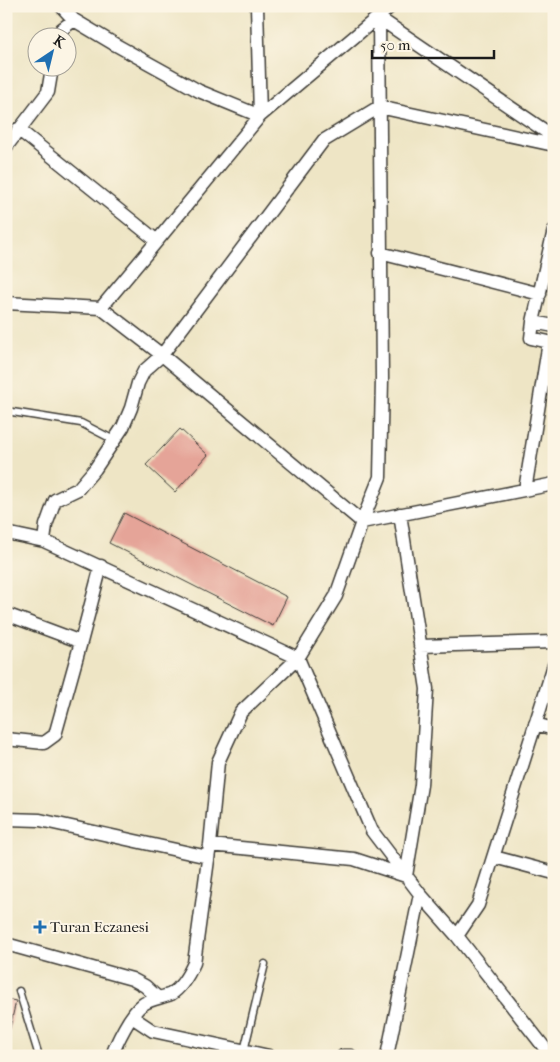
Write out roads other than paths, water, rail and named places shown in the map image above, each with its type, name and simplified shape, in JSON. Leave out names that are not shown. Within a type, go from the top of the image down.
[{"type":"street","points":[[61,6],[74,20],[199,91],[260,116]]},
{"type":"street","points":[[257,6],[260,116]]},
{"type":"street","points":[[101,308],[260,116],[392,6]]},
{"type":"street","points":[[112,1056],[132,1018],[141,1006],[157,997],[171,994],[189,974],[194,963],[209,851],[218,762],[240,712],[298,658],[336,596],[380,477],[382,380],[379,18]]},
{"type":"street","points":[[379,18],[554,137]]},
{"type":"street","points":[[63,28],[74,20]]},
{"type":"street","points":[[6,147],[48,92],[50,78]]},
{"type":"street","points":[[44,541],[46,525],[56,500],[78,489],[123,427],[138,383],[144,372],[162,355],[323,141],[379,106],[554,145]]},
{"type":"street","points":[[18,129],[158,241]]},
{"type":"street","points":[[525,490],[549,342],[531,338],[554,230]]},
{"type":"street","points":[[380,253],[540,294]]},
{"type":"street","points":[[6,302],[101,308],[162,355],[362,522]]},
{"type":"street","points":[[533,322],[554,326]]},
{"type":"street","points":[[362,522],[554,484]]},
{"type":"street","points":[[400,514],[426,689],[420,785],[406,876]]},
{"type":"street","points":[[6,533],[44,541],[298,658],[372,831],[420,894],[457,936],[551,1056]]},
{"type":"street","points":[[6,739],[44,743],[55,735],[101,566]]},
{"type":"street","points":[[6,614],[81,642]]},
{"type":"street","points":[[420,646],[554,642]]},
{"type":"street","points":[[457,936],[478,906],[554,665]]},
{"type":"street","points":[[535,724],[554,729]]},
{"type":"street","points":[[6,819],[40,820],[209,851],[354,859],[406,876]]},
{"type":"street","points":[[494,857],[554,873]]},
{"type":"street","points":[[387,1056],[420,894]]},
{"type":"street","points":[[6,944],[132,979],[145,986],[157,997]]},
{"type":"street","points":[[132,1018],[152,1031],[269,1056]]},
{"type":"street","points":[[343,1056],[351,1056]]},
{"type":"lane","points":[[6,412],[81,424],[114,440]]},
{"type":"lane","points":[[244,1051],[264,964]]},
{"type":"lane","points":[[19,991],[39,1056]]},
{"type":"place","name":"Turan Eczanesi","points":[[40,927]]}]
